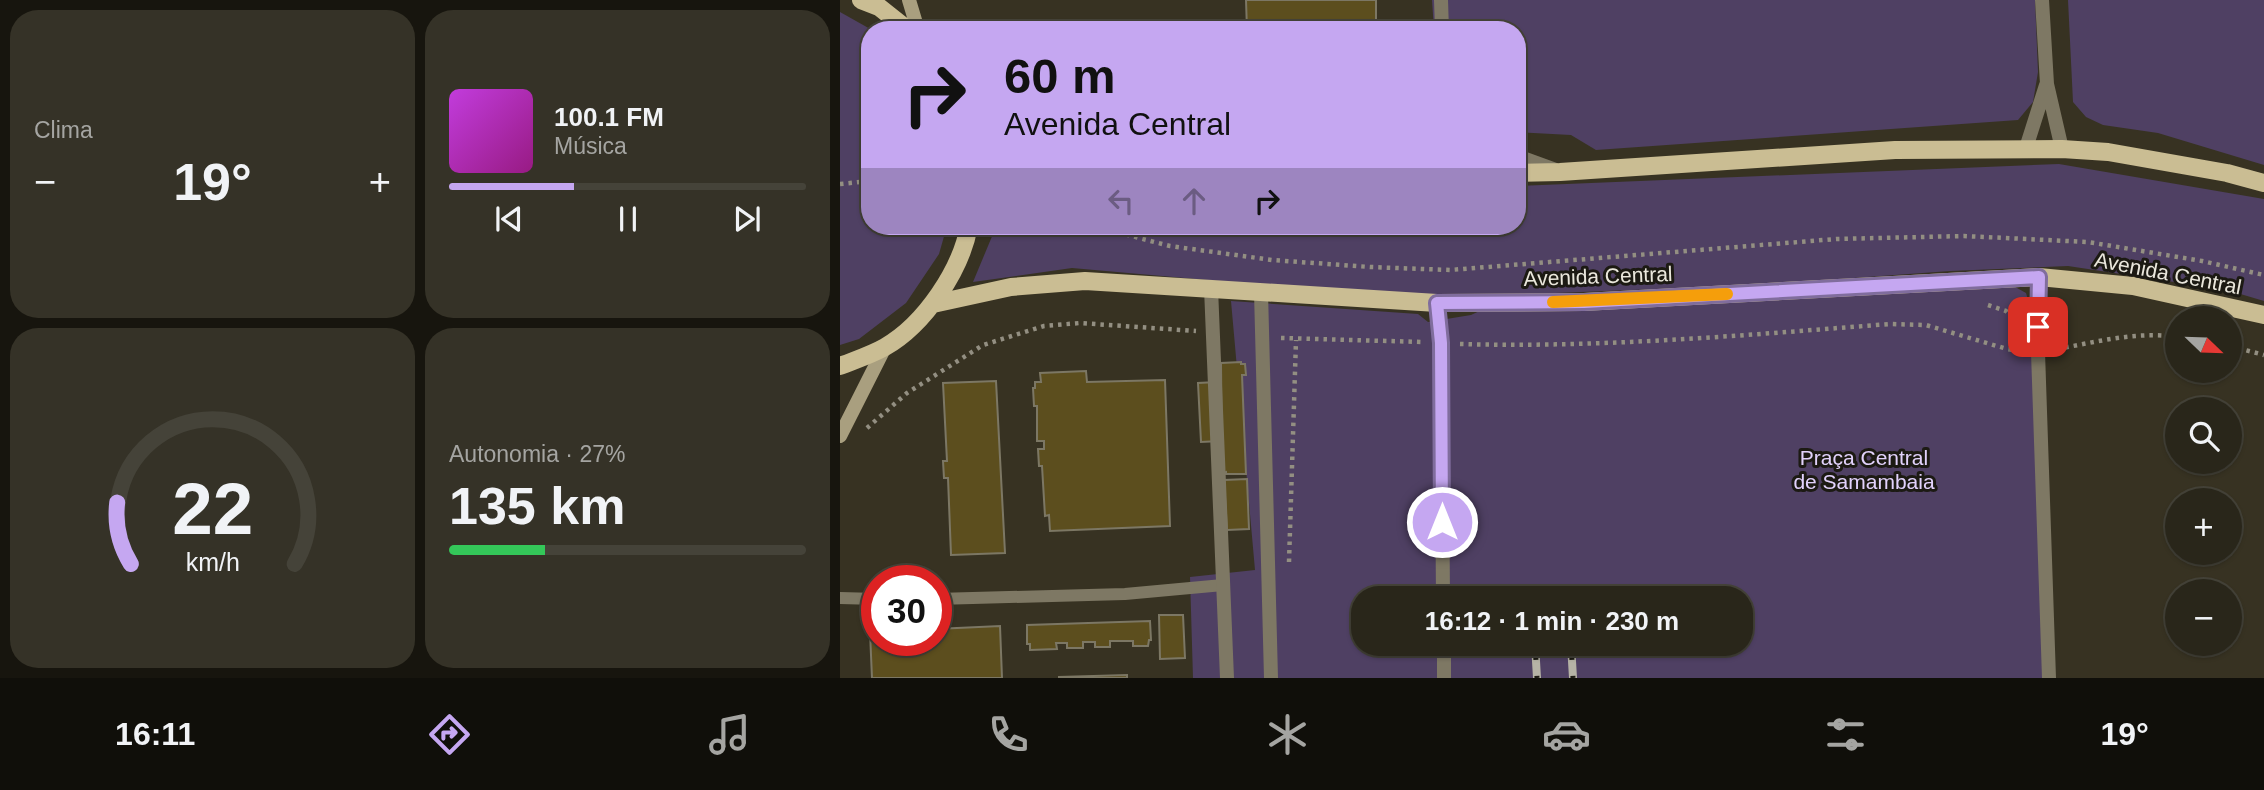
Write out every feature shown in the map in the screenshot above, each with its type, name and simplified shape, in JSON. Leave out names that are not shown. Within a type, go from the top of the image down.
[{"type":"main road","points":[[861,0],[879,8],[896,21]]},
{"type":"main road","points":[[909,0],[915,21]]},
{"type":"main road","points":[[1526,173],[1895,150],[2026,148],[2121,155],[2227,173],[2264,183]]},
{"type":"main road","points":[[840,366],[885,347],[911,328],[933,304],[965,246],[967,235]]},
{"type":"main road","name":"Avenida Central","points":[[933,304],[1011,287],[1086,281],[1437,303],[1584,302],[2039,277],[2133,286],[2264,315]]},
{"type":"main road","points":[[840,436],[885,347]]},
{"type":"street","points":[[1441,0],[1442,21]]},
{"type":"street","points":[[2042,0],[2047,84],[2062,149]]},
{"type":"street","points":[[2026,148],[2047,84]]},
{"type":"street","points":[[1526,159],[1560,172]]},
{"type":"street","points":[[2039,277],[2038,352],[2049,678]]},
{"type":"street","points":[[1211,288],[1227,678]]},
{"type":"street","points":[[1261,292],[1271,678]]},
{"type":"street","points":[[1437,303],[1441,343],[1443,586]]},
{"type":"street","points":[[1444,656],[1444,678]]},
{"type":"lane","points":[[952,599],[1125,594],[1223,585]]},
{"type":"lane","points":[[840,598],[861,599]]},
{"type":"path","points":[[840,184],[861,182]]},
{"type":"path","points":[[1128,235],[1170,246],[1272,260],[1450,270],[1836,239],[1964,236],[2088,242],[2202,261],[2264,275]]},
{"type":"path","points":[[858,436],[907,393],[983,345],[1044,326],[1080,323],[1213,332]]},
{"type":"path","points":[[1262,336],[1524,345],[1640,342],[1890,324],[1926,325],[2007,349],[2038,352],[2145,335],[2165,335]]},
{"type":"path","points":[[1289,564],[1296,339]]},
{"type":"path","points":[[2242,349],[2264,355]]},
{"type":"green space","points":[[1432,0],[2035,0],[2038,72],[2033,102],[2018,120],[1596,150],[1571,135],[1526,132],[1526,21],[1433,21]]},
{"type":"green space","points":[[2068,0],[2264,0],[2264,165],[2158,133],[2103,125],[2086,117],[2073,102]]},
{"type":"green space","points":[[840,12],[861,24],[861,235],[944,235],[939,254],[906,303],[859,339],[840,345]]},
{"type":"green space","points":[[2059,164],[2264,199],[2264,301],[2227,290],[2068,266],[1950,271],[1759,285],[1458,297],[1307,289],[1072,268],[973,282],[993,235],[1526,235],[1526,186]]},
{"type":"green space","name":"Praça Central de Samambaia","points":[[2008,283],[2026,293],[2035,324],[2051,678],[1193,678],[1190,577],[1255,570],[1231,301],[1418,314],[1428,322],[1471,315],[1486,308]]},
{"type":"building","points":[[1246,0],[1376,0],[1376,21],[1247,21]]},
{"type":"building","points":[[1221,363],[1245,364],[1246,375],[1242,375],[1246,474],[1226,474],[1222,473]]},
{"type":"building","points":[[1086,371],[1087,382],[1165,380],[1170,526],[1050,531],[1049,515],[1045,516],[1042,466],[1039,466],[1038,449],[1044,449],[1044,441],[1037,441],[1037,406],[1034,406],[1033,388],[1035,382],[1041,382],[1040,373]]},
{"type":"building","points":[[996,381],[1005,553],[951,555],[948,478],[944,478],[943,461],[947,461],[943,383]]},
{"type":"building","points":[[1217,382],[1220,441],[1201,442],[1198,383]]},
{"type":"building","points":[[1247,479],[1249,529],[1227,530],[1224,480]]},
{"type":"building","points":[[1159,615],[1183,615],[1185,658],[1160,659]]},
{"type":"building","points":[[1150,621],[1151,640],[1148,646],[1133,646],[1133,641],[1110,641],[1110,647],[1095,647],[1095,642],[1083,642],[1083,648],[1067,648],[1067,643],[1056,643],[1057,649],[1030,650],[1030,644],[1027,644],[1027,625]]},
{"type":"building","points":[[1000,626],[1002,678],[872,678],[871,656],[952,656],[952,628]]},
{"type":"building","points":[[1127,675],[1127,678],[1059,678],[1059,677]]},
{"type":"railway","points":[[1536,656],[1537,678]]},
{"type":"railway","points":[[1572,656],[1573,678]]},
{"type":"slow traffic","points":[[1553,302],[1727,294]]},
{"type":"route","points":[[1442,522],[1441,343],[1437,303],[1584,302],[2039,277],[2038,327]]}]
